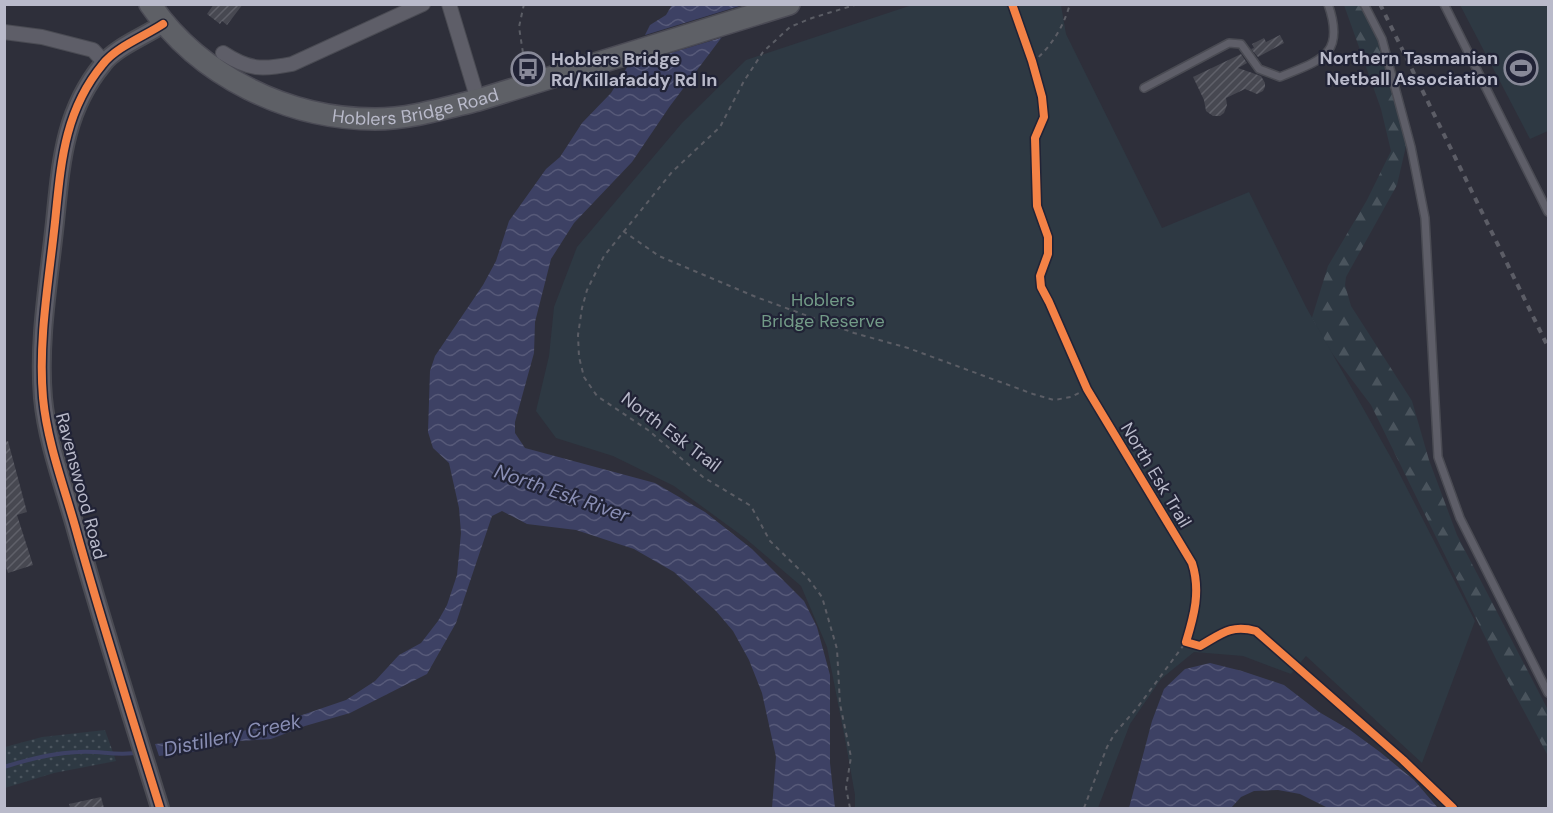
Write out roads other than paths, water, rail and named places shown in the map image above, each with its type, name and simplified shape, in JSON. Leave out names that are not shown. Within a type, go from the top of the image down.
[{"type":"highway","name":"Hoblers Bridge Road","points":[[150,4],[163,24],[194,54],[241,85],[272,98],[325,115],[383,118],[433,111],[478,100],[789,4]]},
{"type":"street","points":[[223,53],[237,63],[255,68],[270,69],[292,64],[423,4]]},
{"type":"street","points":[[449,4],[478,100]]},
{"type":"street","name":"Ravenswood Road","points":[[160,808],[95,599],[48,430],[42,380],[45,314],[63,149],[70,122],[81,98],[104,62],[116,52],[163,24]]},
{"type":"street","points":[[4,32],[42,37],[93,50],[104,62]]},
{"type":"lane","points":[[1144,88],[1229,43],[1241,44],[1259,69],[1280,77],[1316,62],[1327,53],[1334,42],[1335,30],[1328,4]]},
{"type":"lane","points":[[1364,4],[1382,39],[1411,147],[1425,218],[1438,457],[1460,518],[1548,693]]},
{"type":"lane","points":[[1444,4],[1548,212]]},
{"type":"water","name":"North Esk River","points":[[672,5],[751,5],[731,25],[670,106],[632,162],[574,223],[551,259],[535,322],[534,353],[515,422],[515,433],[525,448],[655,483],[705,512],[752,549],[804,601],[817,627],[830,675],[830,763],[835,808],[772,808],[776,757],[762,693],[749,660],[733,631],[716,611],[674,572],[634,549],[576,530],[527,524],[502,511],[492,516],[456,623],[427,674],[350,713],[271,739],[238,741],[205,750],[159,756],[155,744],[270,726],[346,700],[375,681],[399,655],[421,643],[438,621],[447,605],[457,575],[461,533],[459,508],[449,463],[433,448],[428,432],[430,371],[435,356],[483,285],[496,261],[509,221],[546,169],[560,157],[582,123],[611,93],[650,25],[666,15]]},
{"type":"water","points":[[1210,663],[1284,685],[1319,712],[1350,730],[1380,752],[1414,780],[1438,808],[1328,808],[1300,794],[1278,790],[1254,791],[1241,797],[1231,808],[1129,808],[1152,721],[1164,689],[1185,669]]},
{"type":"waterway","name":"Distillery Creek","points":[[4,767],[41,757],[69,753],[140,752]]},
{"type":"railway","points":[[1380,4],[1548,347]]},
{"type":"place","name":"Northern Tasmanian Netball Association","points":[[1521,68]]},
{"type":"place","name":"Hoblers Bridge Rd/Killafaddy Rd In","points":[[528,69]]},
{"type":"park label","name":"Hoblers Bridge Reserve","points":[[823,310]]}]
